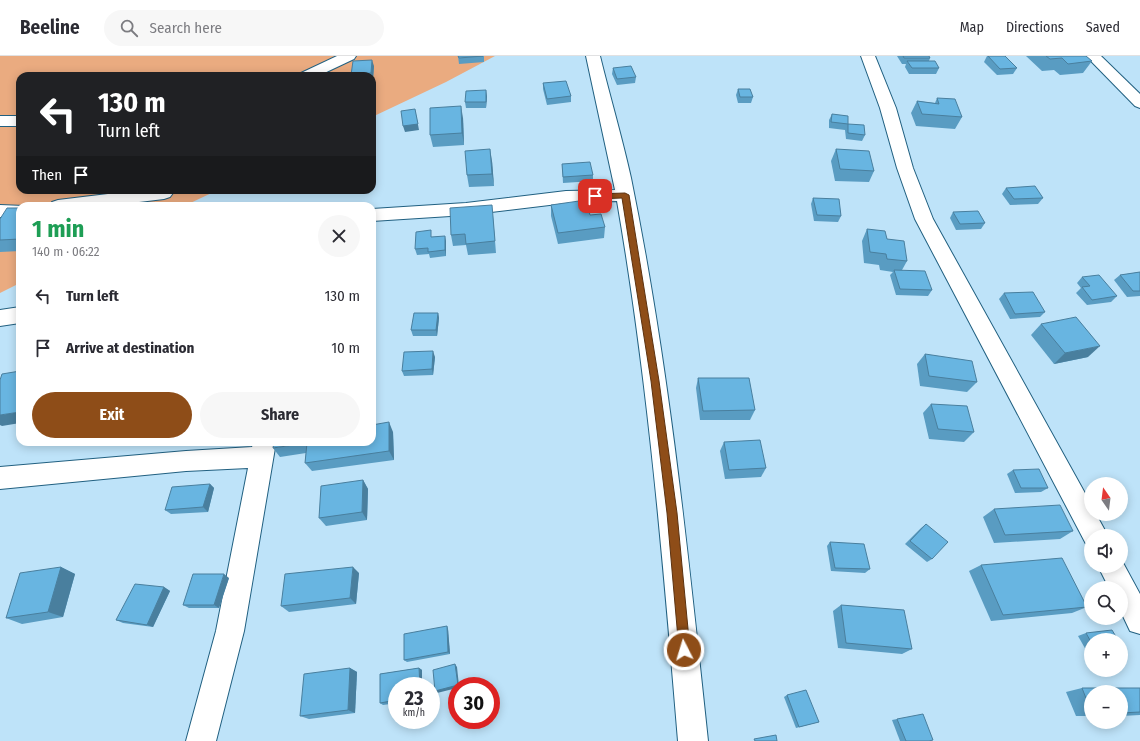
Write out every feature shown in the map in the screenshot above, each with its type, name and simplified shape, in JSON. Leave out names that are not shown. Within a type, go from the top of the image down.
[{"type":"street","points":[[315,72],[349,56]]},
{"type":"street","points":[[593,56],[618,156],[655,381],[672,513],[693,741]]},
{"type":"street","points":[[868,56],[888,108],[905,168],[924,219],[1090,529]]},
{"type":"street","points":[[1093,56],[1140,103]]},
{"type":"street","points":[[0,121],[16,121]]},
{"type":"street","points":[[91,202],[156,194]]},
{"type":"street","points":[[376,215],[466,209],[566,197],[625,195]]},
{"type":"street","points":[[0,211],[16,211]]},
{"type":"street","points":[[0,318],[16,316]]},
{"type":"street","points":[[0,478],[186,461],[264,449],[230,631],[201,741]]},
{"type":"street","points":[[1115,573],[1140,621]]},
{"type":"shaded area","points":[[0,56],[495,56],[446,82],[376,115],[376,72],[16,72],[16,194],[210,194],[192,202],[16,202],[16,285],[0,293]]},
{"type":"building","points":[[458,56],[483,56],[459,58]]},
{"type":"building","points":[[903,56],[929,56],[930,58],[904,58]]},
{"type":"building","points":[[988,56],[1005,56],[1017,68],[1000,69]]},
{"type":"building","points":[[1046,56],[1086,56],[1092,61],[1068,64],[1062,58],[1050,59]]},
{"type":"building","points":[[372,60],[371,72],[351,72],[353,61]]},
{"type":"building","points":[[907,61],[935,61],[939,68],[912,68]]},
{"type":"building","points":[[631,66],[636,77],[617,79],[613,68]]},
{"type":"building","points":[[566,81],[571,96],[547,99],[543,83]]},
{"type":"building","points":[[738,89],[750,89],[753,97],[740,97]]},
{"type":"building","points":[[486,90],[486,102],[465,102],[466,91]]},
{"type":"building","points":[[937,98],[955,99],[962,117],[922,114],[917,101],[939,104]]},
{"type":"building","points":[[461,106],[462,133],[430,135],[430,108]]},
{"type":"building","points":[[415,109],[418,124],[403,126],[401,111]]},
{"type":"building","points":[[832,114],[848,116],[848,124],[831,122]]},
{"type":"building","points":[[848,124],[864,125],[865,135],[848,133]]},
{"type":"building","points":[[490,149],[492,174],[467,175],[465,151]]},
{"type":"building","points":[[836,149],[869,151],[874,171],[840,169]]},
{"type":"building","points":[[590,162],[593,175],[563,177],[562,164]]},
{"type":"building","points":[[1035,186],[1043,198],[1014,199],[1006,188]]},
{"type":"building","points":[[813,198],[839,199],[841,216],[817,215]]},
{"type":"building","points":[[586,200],[590,215],[601,214],[605,227],[558,233],[551,205]]},
{"type":"building","points":[[492,205],[495,241],[466,244],[465,234],[451,235],[450,208]]},
{"type":"building","points":[[7,208],[16,208],[16,239],[0,240],[0,219]]},
{"type":"building","points":[[978,211],[985,223],[960,224],[953,212]]},
{"type":"building","points":[[867,229],[885,231],[887,239],[904,241],[907,261],[887,259],[886,254],[870,252]]},
{"type":"building","points":[[431,230],[431,237],[445,236],[445,250],[428,252],[428,248],[415,249],[416,232]]},
{"type":"building","points":[[894,270],[925,271],[932,290],[900,289]]},
{"type":"building","points":[[1140,272],[1140,291],[1133,291],[1120,275]]},
{"type":"building","points":[[1099,275],[1117,296],[1092,300],[1082,287],[1090,286],[1082,277]]},
{"type":"building","points":[[1033,292],[1045,312],[1015,314],[1004,293]]},
{"type":"building","points":[[414,313],[438,313],[436,330],[411,330]]},
{"type":"building","points":[[1076,317],[1100,346],[1065,353],[1041,324]]},
{"type":"building","points":[[433,351],[432,369],[402,371],[404,352]]},
{"type":"building","points":[[925,354],[972,361],[977,382],[929,376]]},
{"type":"building","points":[[16,372],[16,413],[0,415],[0,380],[2,374]]},
{"type":"building","points":[[698,378],[749,378],[755,410],[703,411]]},
{"type":"building","points":[[931,404],[967,406],[974,432],[938,429]]},
{"type":"building","points":[[389,422],[389,451],[305,463],[307,446],[376,446],[376,424]]},
{"type":"building","points":[[760,440],[766,468],[729,470],[724,442]]},
{"type":"building","points":[[273,446],[287,446],[273,448]]},
{"type":"building","points":[[1039,469],[1048,488],[1021,488],[1013,470]]},
{"type":"building","points":[[363,480],[362,512],[319,518],[321,486]]},
{"type":"building","points":[[210,484],[203,507],[165,510],[172,487]]},
{"type":"building","points":[[1060,505],[1073,531],[1005,535],[994,509]]},
{"type":"building","points":[[926,524],[948,542],[932,559],[910,541]]},
{"type":"building","points":[[830,542],[864,544],[870,569],[835,568]]},
{"type":"building","points":[[1062,558],[1084,601],[1084,607],[1003,615],[981,565]]},
{"type":"building","points":[[61,567],[48,612],[6,618],[20,573]]},
{"type":"building","points":[[353,567],[350,598],[281,606],[285,574]]},
{"type":"building","points":[[193,574],[224,574],[214,605],[183,605]]},
{"type":"building","points":[[135,584],[164,587],[147,625],[116,620]]},
{"type":"building","points":[[841,605],[904,610],[912,649],[846,643]]},
{"type":"building","points":[[447,626],[448,652],[404,660],[404,634]]},
{"type":"building","points":[[1112,630],[1114,633],[1086,633]]},
{"type":"building","points":[[455,664],[457,677],[448,677],[448,688],[440,690],[440,677],[434,677],[433,670]]},
{"type":"building","points":[[350,668],[348,710],[300,716],[304,674]]},
{"type":"building","points":[[419,668],[420,677],[388,677],[388,702],[380,703],[380,674]]},
{"type":"building","points":[[1128,688],[1140,688],[1140,712],[1128,713]]},
{"type":"building","points":[[806,690],[819,722],[799,727],[787,695]]},
{"type":"building","points":[[923,714],[933,740],[906,741],[897,719]]},
{"type":"building","points":[[776,735],[777,741],[755,741],[754,739]]},
{"type":"route","points":[[595,196],[625,195],[655,381],[672,513],[684,650]]}]
